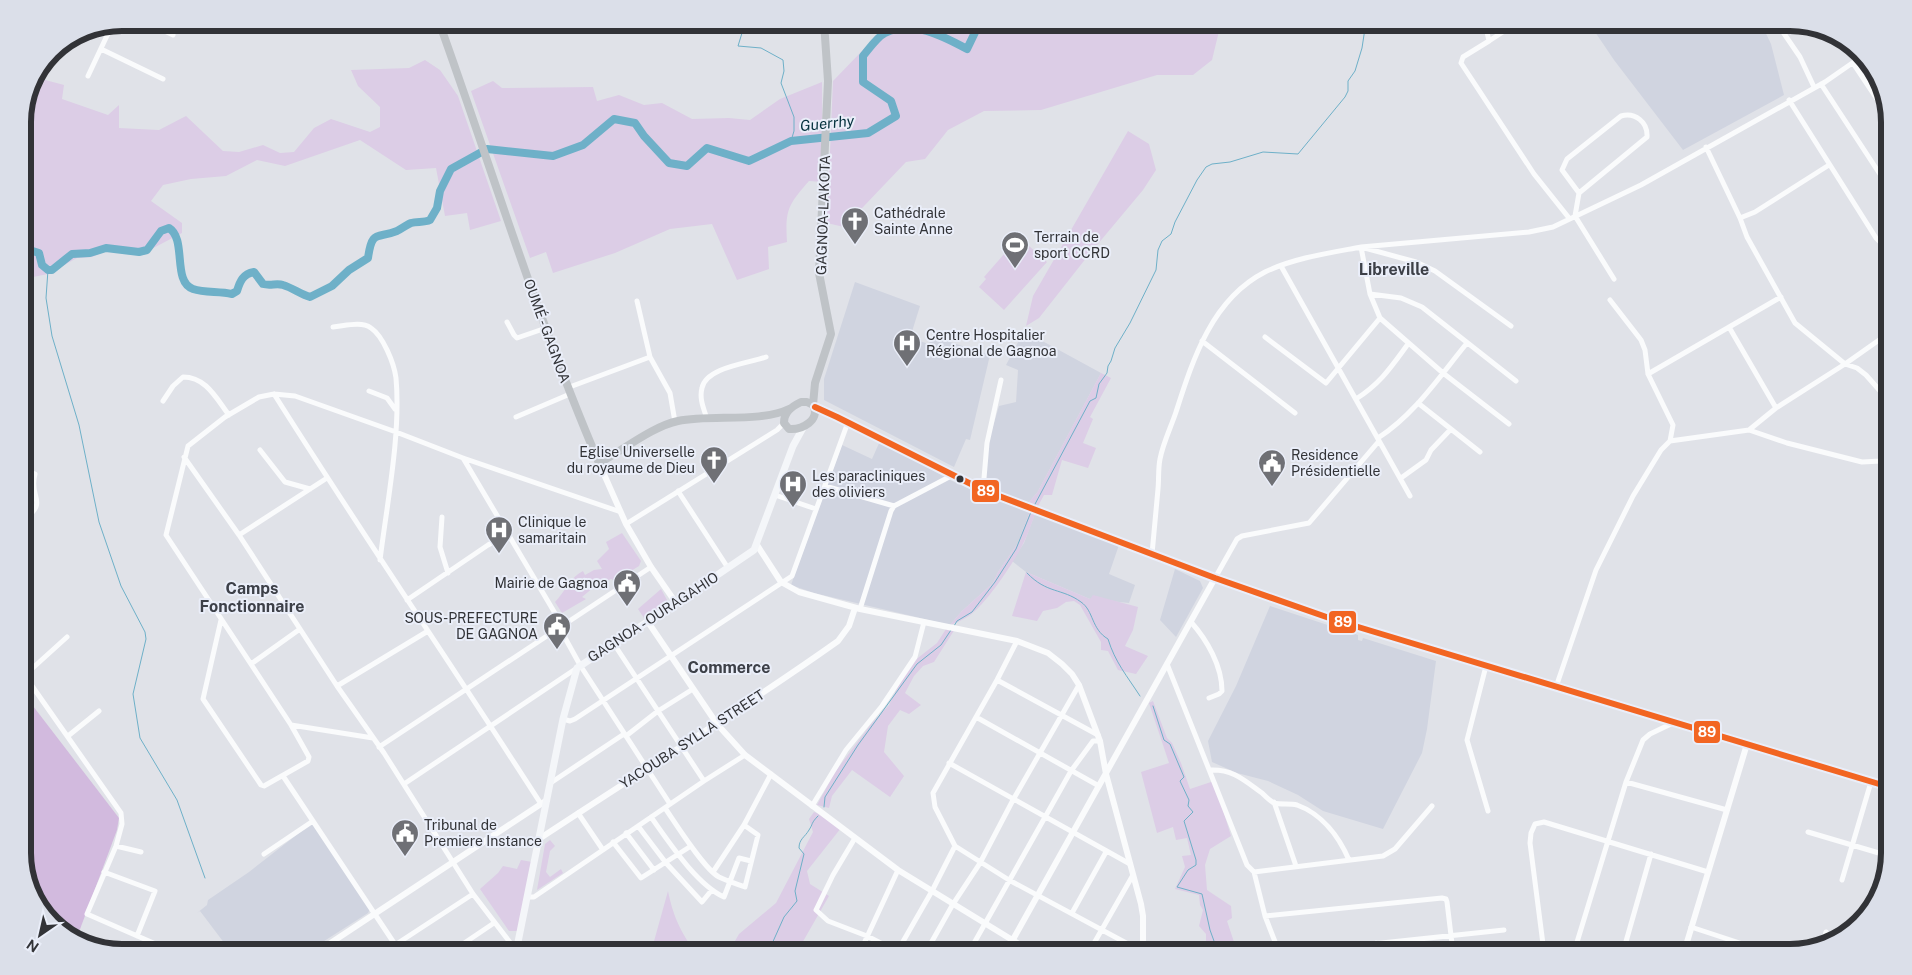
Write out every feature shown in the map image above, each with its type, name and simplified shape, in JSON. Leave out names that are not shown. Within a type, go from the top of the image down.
[{"type":"main road","name":"OUMÉ - GAGNOA","points":[[442,31],[568,391],[599,463]]},
{"type":"main road","name":"GAGNOA-LAKOTA","points":[[814,406],[814,388],[830,334],[819,269],[828,82],[824,31]]},
{"type":"main road","name":"GAGNOA-LAKOTA","points":[[792,407],[809,392],[818,375]]},
{"type":"main road","points":[[599,463],[660,427],[675,422],[772,415],[805,402],[848,422],[951,476],[983,490],[1215,578],[1340,622],[1881,785]]},
{"type":"main road","points":[[812,421],[815,413],[814,406]]},
{"type":"main road","points":[[792,407],[784,416],[793,446]]},
{"type":"main road","points":[[772,415],[787,427],[804,426],[812,421],[835,416]]},
{"type":"main road","name":"GAGNOA - OURAGAHIO","points":[[518,944],[539,840],[544,802],[552,782],[563,719],[578,666],[648,622],[754,550],[793,446],[804,426]]},
{"type":"street","points":[[164,31],[174,36]]},
{"type":"street","points":[[824,36],[829,31]]},
{"type":"street","points":[[1486,31],[1489,41]]},
{"type":"street","points":[[1504,31],[1462,57],[1461,63],[1534,174],[1569,218]]},
{"type":"street","points":[[1782,31],[1800,57],[1814,87]]},
{"type":"street","points":[[88,76],[109,32]]},
{"type":"street","points":[[101,49],[163,79]]},
{"type":"street","points":[[1152,554],[1160,459],[1202,341],[1216,318],[1235,294],[1265,273],[1281,266],[1361,247],[1528,232],[1553,227],[1641,185],[1789,100],[1821,84],[1856,60]]},
{"type":"street","points":[[1853,63],[1878,100]]},
{"type":"street","points":[[1821,84],[1881,176]]},
{"type":"street","points":[[1789,100],[1828,165],[1881,243]]},
{"type":"street","points":[[1579,193],[1562,170],[1567,159],[1621,116],[1637,117],[1647,130],[1645,140],[1579,193],[1575,216],[1614,279]]},
{"type":"street","points":[[1706,147],[1748,237],[1795,323],[1844,364],[1857,368],[1866,375],[1881,392]]},
{"type":"street","points":[[1740,218],[1755,212],[1828,165]]},
{"type":"street","points":[[1361,247],[1370,294],[1380,318],[1443,373],[1509,424]]},
{"type":"street","points":[[1361,247],[1416,262],[1435,270],[1511,326]]},
{"type":"street","points":[[1281,266],[1410,496]]},
{"type":"street","points":[[1370,294],[1401,298],[1422,306],[1516,381]]},
{"type":"street","points":[[1648,374],[1781,297]]},
{"type":"street","points":[[1610,300],[1641,340],[1646,350],[1648,374],[1662,405],[1672,421],[1670,441]]},
{"type":"street","points":[[637,301],[650,357],[670,393],[675,422]]},
{"type":"street","points":[[1265,337],[1326,383],[1380,318]]},
{"type":"street","points":[[508,322],[517,338],[546,328]]},
{"type":"street","points":[[333,327],[358,324],[369,327],[380,336],[396,376],[396,432],[380,560]]},
{"type":"street","points":[[1729,327],[1776,408]]},
{"type":"street","points":[[1749,430],[1776,408],[1881,339]]},
{"type":"street","points":[[1202,341],[1295,413]]},
{"type":"street","points":[[1011,944],[1237,539],[1242,536],[1309,523],[1378,439],[1400,422],[1418,403],[1467,343]]},
{"type":"street","points":[[1356,399],[1381,380],[1408,344]]},
{"type":"street","points":[[516,417],[568,391],[650,357]]},
{"type":"street","points":[[707,419],[702,400],[702,387],[705,382],[722,369],[766,357]]},
{"type":"street","points":[[164,401],[174,386],[183,378],[191,377],[201,381],[229,415]]},
{"type":"street","points":[[983,490],[987,443],[1001,380]]},
{"type":"street","points":[[369,391],[387,398],[396,409]]},
{"type":"street","points":[[221,620],[203,699],[261,785],[264,786],[309,759],[291,725],[166,535],[188,446],[229,415],[259,397],[274,394],[295,396],[463,458],[618,511]]},
{"type":"street","points":[[274,394],[380,560],[490,725],[544,802],[329,944]]},
{"type":"street","points":[[1418,403],[1480,452]]},
{"type":"street","points":[[563,719],[570,721],[575,719],[792,576],[848,422]]},
{"type":"street","points":[[626,524],[777,430],[787,427]]},
{"type":"street","points":[[1401,478],[1426,460],[1431,450],[1451,429]]},
{"type":"street","points":[[1556,687],[1596,570],[1633,496],[1661,450],[1670,441],[1749,430],[1787,443],[1862,462],[1881,461]]},
{"type":"street","points":[[260,450],[286,482],[310,489]]},
{"type":"street","points":[[184,457],[239,535],[337,686],[404,784],[473,894],[511,944]]},
{"type":"street","points":[[463,458],[561,625],[578,666],[625,735],[691,846],[718,877],[745,887],[758,835],[744,825]]},
{"type":"street","points":[[599,463],[618,511],[651,567],[676,603]]},
{"type":"street","points":[[31,472],[35,474],[33,483],[37,505],[31,515]]},
{"type":"street","points":[[857,608],[888,517],[894,506],[951,476]]},
{"type":"street","points":[[239,535],[326,478]]},
{"type":"street","points":[[825,486],[894,506]]},
{"type":"street","points":[[678,491],[728,568]]},
{"type":"street","points":[[775,495],[816,509]]},
{"type":"street","points":[[442,517],[440,546],[448,573]]},
{"type":"street","points":[[407,600],[488,545],[508,534]]},
{"type":"street","points":[[757,545],[781,582],[813,597],[1017,641],[1048,653],[1072,674],[1099,738],[1106,774],[1143,916],[1143,944]]},
{"type":"street","points":[[379,748],[561,625],[651,567]]},
{"type":"street","name":"YACOUBA SYLLA STREET","points":[[539,840],[717,724],[838,640],[849,626],[857,608]]},
{"type":"street","points":[[648,622],[717,724],[745,755],[898,870],[1018,944]]},
{"type":"street","points":[[812,806],[846,750],[882,706],[915,657],[924,622]]},
{"type":"street","points":[[1191,622],[1210,648],[1222,684],[1222,690],[1219,694],[1209,698]]},
{"type":"street","points":[[250,664],[300,629]]},
{"type":"street","points":[[337,686],[428,631]]},
{"type":"street","points":[[31,668],[68,637]]},
{"type":"street","points":[[1017,641],[998,680],[932,795],[935,807],[955,846],[1009,880],[1128,944]]},
{"type":"street","points":[[614,644],[704,781]]},
{"type":"street","points":[[1167,664],[1248,865],[1254,872],[1265,916],[1276,944]]},
{"type":"street","points":[[404,784],[578,666]]},
{"type":"street","points":[[1486,666],[1467,740],[1488,811]]},
{"type":"street","points":[[998,680],[1062,715],[1099,738]]},
{"type":"street","points":[[31,684],[121,813],[122,824],[116,846],[87,914],[156,944]]},
{"type":"street","points":[[930,944],[953,904],[980,863],[1078,685]]},
{"type":"street","points":[[552,782],[693,689]]},
{"type":"street","points":[[68,736],[99,710]]},
{"type":"street","points":[[976,717],[1099,786]]},
{"type":"street","points":[[1576,944],[1626,782],[1643,740],[1674,722]]},
{"type":"street","points":[[291,725],[373,738]]},
{"type":"street","points":[[973,944],[1072,771],[1093,741],[1099,738]]},
{"type":"street","points":[[1686,944],[1747,744]]},
{"type":"street","points":[[528,897],[534,897],[613,842],[745,755]]},
{"type":"street","points":[[949,763],[1130,864]]},
{"type":"street","points":[[1210,770],[1224,769],[1233,773],[1274,802],[1297,805],[1322,820],[1344,848],[1349,860]]},
{"type":"street","points":[[713,872],[744,825],[771,774]]},
{"type":"street","points":[[283,776],[394,944]]},
{"type":"street","points":[[1626,782],[1727,810]]},
{"type":"street","points":[[1842,880],[1871,782]]},
{"type":"street","points":[[1274,802],[1296,866]]},
{"type":"street","points":[[1254,872],[1390,853],[1396,849],[1432,806]]},
{"type":"street","points":[[578,813],[603,850]]},
{"type":"street","points":[[651,817],[678,854],[711,891],[724,897],[739,858],[751,862]]},
{"type":"street","points":[[264,854],[313,821]]},
{"type":"street","points":[[1543,944],[1530,843],[1535,824],[1544,822],[1708,872]]},
{"type":"street","points":[[638,826],[666,863],[702,902],[711,891]]},
{"type":"street","points":[[1808,832],[1881,854]]},
{"type":"street","points":[[626,834],[654,870]]},
{"type":"street","points":[[855,838],[833,875],[816,910],[828,921],[882,944]]},
{"type":"street","points":[[613,842],[641,878],[691,846]]},
{"type":"street","points":[[116,846],[141,852]]},
{"type":"street","points":[[902,944],[955,846]]},
{"type":"street","points":[[1072,913],[1106,852]]},
{"type":"street","points":[[1625,944],[1652,854]]},
{"type":"street","points":[[864,944],[898,870]]},
{"type":"street","points":[[104,872],[154,891],[137,936]]},
{"type":"street","points":[[1094,944],[1133,875]]},
{"type":"street","points":[[397,944],[473,894]]},
{"type":"street","points":[[1265,916],[1442,898],[1446,899],[1447,902],[1452,944]]},
{"type":"street","points":[[462,944],[494,923]]},
{"type":"street","points":[[1691,927],[1737,944]]},
{"type":"street","points":[[1367,944],[1504,930]]},
{"type":"street","points":[[1825,937],[1826,932]]},
{"type":"shaded area","points":[[881,31],[1219,31],[1212,60],[1193,75],[1157,75],[1041,110],[984,111],[948,130],[925,159],[906,162],[844,227],[827,223],[833,81]]},
{"type":"shaded area","points":[[1594,31],[1765,31],[1771,44],[1784,95],[1683,150],[1614,60]]},
{"type":"shaded area","points":[[425,60],[440,70],[458,96],[501,221],[470,230],[467,213],[445,216],[436,168],[406,170],[360,140],[285,166],[257,160],[226,176],[191,179],[163,185],[151,201],[182,223],[182,233],[140,255],[113,250],[106,251],[92,257],[77,258],[48,274],[31,277],[31,117],[34,99],[42,79],[64,85],[62,99],[108,115],[119,105],[119,128],[159,130],[186,116],[223,151],[239,152],[263,145],[280,153],[294,152],[314,128],[331,119],[370,132],[380,127],[380,107],[358,86],[351,70],[409,68]]},
{"type":"shaded area","points":[[493,81],[502,88],[593,87],[597,101],[619,95],[644,105],[662,103],[692,119],[729,118],[750,120],[780,99],[822,82],[823,182],[809,181],[792,202],[787,222],[787,242],[768,247],[769,269],[737,280],[712,224],[670,229],[615,253],[553,273],[546,252],[530,258],[471,91]]},
{"type":"shaded area","points":[[1128,131],[1149,144],[1156,170],[1143,190],[1039,318],[1026,326],[1033,296]]},
{"type":"shaded area","name":"Terrain de sport CCRD","points":[[1019,237],[1047,262],[1004,310],[979,287],[986,279],[984,277]]},
{"type":"shaded area","name":"Centre Hospitalier Régional de Gagnoa","points":[[855,282],[920,306],[910,338],[929,344],[932,336],[990,355],[970,440],[966,439],[954,467],[824,400],[824,379]]},
{"type":"shaded area","points":[[1024,331],[1101,373],[1037,493],[1027,504],[985,488],[989,440],[999,406],[1016,402],[1018,370],[1006,365]]},
{"type":"shaded area","points":[[1101,373],[1111,378],[1090,417],[1093,419],[1083,443],[1096,448],[1088,468],[1062,460],[1052,495],[1044,495],[1037,508],[1027,504],[1037,493]]},
{"type":"shaded area","points":[[880,441],[950,480],[978,493],[1030,511],[1018,543],[998,572],[993,583],[962,611],[950,625],[814,593],[791,585],[842,445],[872,459]]},
{"type":"shaded area","points":[[1030,511],[1036,511],[1027,536],[1002,579],[973,613],[950,625],[962,611],[993,583],[998,572],[1018,543]]},
{"type":"shaded area","points":[[1036,511],[1119,545],[1109,574],[1135,585],[1129,603],[1090,599],[1026,572],[1012,561],[1024,543]]},
{"type":"shaded area","points":[[622,533],[641,561],[639,566],[615,581],[611,579],[594,587],[582,597],[586,599],[562,613],[555,602],[578,574],[583,571],[585,575],[594,570],[602,569],[597,561],[609,549],[606,542]]},
{"type":"shaded area","points":[[1175,569],[1200,581],[1203,588],[1176,637],[1160,620]]},
{"type":"shaded area","points":[[1026,572],[1090,599],[1093,595],[1138,607],[1133,630],[1125,646],[1148,656],[1136,674],[1118,670],[1108,651],[1101,650],[1101,642],[1080,605],[1074,601],[1066,602],[1057,608],[1043,611],[1037,621],[1012,616]]},
{"type":"shaded area","points":[[661,589],[667,603],[644,618],[638,609]]},
{"type":"shaded area","points":[[1270,606],[1358,635],[1358,640],[1362,641],[1363,638],[1436,661],[1422,753],[1383,829],[1323,811],[1298,795],[1268,781],[1237,773],[1212,762],[1208,741],[1236,686]]},
{"type":"shaded area","points":[[946,629],[955,629],[934,662],[923,666],[914,676],[905,693],[921,705],[909,714],[900,710],[888,726],[884,752],[904,776],[890,797],[852,770],[832,796],[829,808],[817,805],[835,772],[872,723],[889,705],[902,678],[914,661],[937,643]]},
{"type":"shaded area","points":[[1153,701],[1167,738],[1172,743],[1181,763],[1190,789],[1214,781],[1231,836],[1210,849],[1205,865],[1207,890],[1231,906],[1232,918],[1227,921],[1235,944],[1206,944],[1206,934],[1199,926],[1203,910],[1200,905],[1199,895],[1175,889],[1185,867],[1182,856],[1191,855],[1187,838],[1176,840],[1173,827],[1157,833],[1141,772],[1169,763],[1149,703]]},
{"type":"shaded area","points":[[31,703],[119,818],[117,830],[79,932],[65,923],[65,910],[52,910],[41,893],[33,870],[31,858]]},
{"type":"shaded area","points":[[814,812],[824,816],[841,828],[807,871],[810,884],[829,896],[802,944],[733,944],[739,934],[776,903],[813,832],[809,819]]},
{"type":"shaded area","points":[[312,823],[370,909],[368,913],[320,944],[225,944],[200,911],[197,913],[207,905],[208,900],[249,872]]},
{"type":"shaded area","points":[[550,840],[555,846],[550,851],[546,872],[550,877],[561,869],[563,873],[537,890],[545,844]]},
{"type":"shaded area","points":[[521,860],[532,862],[518,931],[509,931],[480,889],[503,866],[517,869]]},
{"type":"shaded area","points":[[668,891],[677,921],[689,944],[653,944]]},
{"type":"waterway","points":[[743,31],[738,46],[761,48],[783,60],[784,71],[781,83],[794,117],[794,131],[791,141]]},
{"type":"waterway","name":"Guerrhy","points":[[31,250],[39,253],[42,265],[48,270],[52,270],[72,254],[90,253],[106,248],[139,252],[147,250],[161,231],[169,228],[174,233],[177,241],[183,278],[187,285],[193,289],[232,294],[237,291],[245,276],[254,272],[263,284],[283,285],[310,297],[332,286],[349,270],[368,258],[371,243],[376,237],[397,231],[411,223],[430,220],[437,208],[440,191],[451,169],[487,149],[553,156],[583,145],[614,119],[635,123],[644,136],[669,163],[687,166],[707,148],[749,161],[791,141],[868,133],[896,116],[891,101],[863,82],[863,56],[876,40],[890,31]]},
{"type":"waterway","name":"Guerrhy","points":[[927,31],[967,49],[976,31]]},
{"type":"waterway","points":[[1034,506],[1090,401],[1096,398],[1099,384],[1107,373],[1115,348],[1130,323],[1156,270],[1158,250],[1162,241],[1171,234],[1175,222],[1206,167],[1263,152],[1298,154],[1345,97],[1348,91],[1348,81],[1355,71],[1362,48],[1365,31]]},
{"type":"waterway","points":[[48,270],[46,298],[52,336],[79,425],[99,522],[121,586],[145,632],[146,639],[133,694],[140,738],[177,800],[205,878]]},
{"type":"waterway","points":[[954,626],[957,621],[972,612],[995,582],[1016,549],[1031,512]]},
{"type":"waterway","points":[[1027,573],[1034,580],[1048,588],[1074,598],[1085,606],[1098,630],[1108,639],[1118,662],[1140,696]]},
{"type":"waterway","points":[[824,807],[825,797],[858,745],[917,664],[941,645],[951,630]]},
{"type":"waterway","points":[[1153,706],[1164,740],[1170,744],[1184,777],[1180,781],[1189,800],[1188,806],[1193,812],[1184,821],[1196,865],[1188,870],[1177,887],[1202,894],[1215,944]]},
{"type":"waterway","points":[[772,944],[784,917],[797,901],[795,891],[804,854],[799,845],[818,816]]},
{"type":"transit line","name":"89","points":[[815,407],[983,490],[1215,578],[1335,620],[1881,785]]},
{"type":"place","name":"Cathédrale Sainte Anne","points":[[855,245]]},
{"type":"place","name":"Terrain de sport CCRD","points":[[1015,269]]},
{"type":"place","name":"Centre Hospitalier Régional de Gagnoa","points":[[907,367]]},
{"type":"place","name":"Eglise Universelle du royaume de Dieu","points":[[714,484]]},
{"type":"place","name":"Residence Présidentielle","points":[[1272,487]]},
{"type":"place","name":"Les paracliniques des oliviers","points":[[793,508]]},
{"type":"place","name":"Clinique le samaritain","points":[[499,554]]},
{"type":"place","name":"Mairie de Gagnoa","points":[[627,607]]},
{"type":"place","name":"SOUS-PREFECTURE DE GAGNOA","points":[[557,650]]},
{"type":"place","name":"Tribunal de Premiere Instance","points":[[405,857]]},
{"type":"district","name":"Libreville","points":[[1394,269]]},
{"type":"district","name":"Camps Fonctionnaire","points":[[252,597]]},
{"type":"district","name":"Commerce","points":[[729,667]]}]
